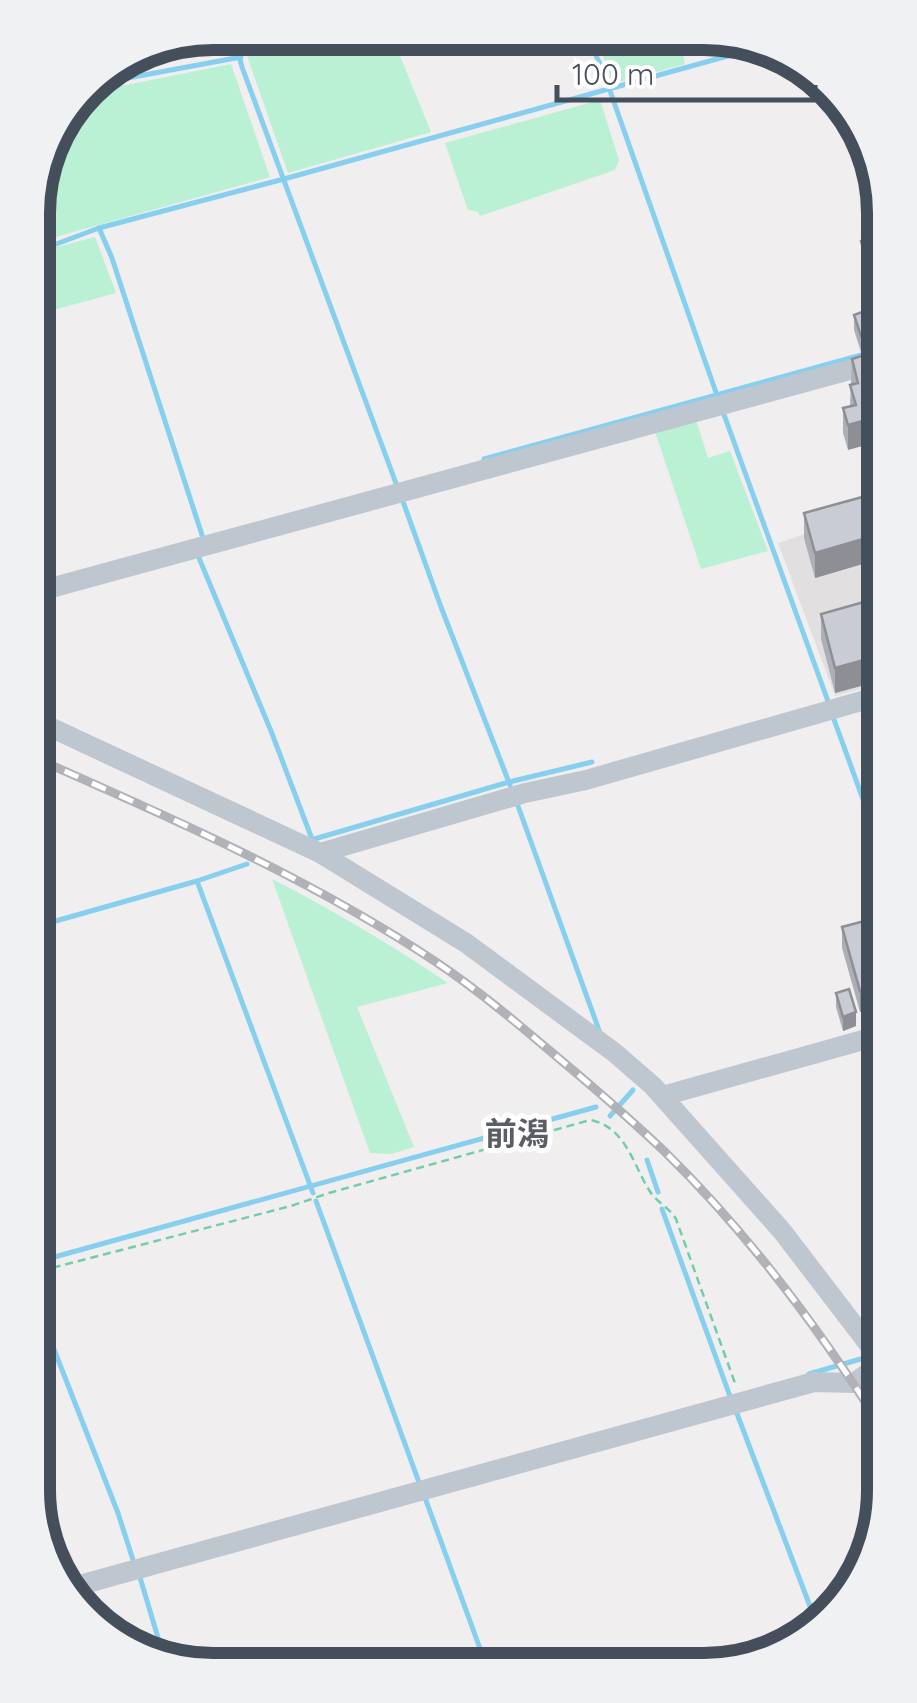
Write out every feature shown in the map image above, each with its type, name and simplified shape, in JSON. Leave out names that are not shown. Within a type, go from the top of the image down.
[{"type":"street","points":[[50,588],[867,364]]},
{"type":"street","points":[[320,853],[867,699]]},
{"type":"street","points":[[50,727],[320,853],[466,944],[616,1053],[658,1091],[782,1232],[867,1344]]},
{"type":"street","points":[[658,1091],[867,1039]]},
{"type":"street","points":[[82,1585],[814,1382],[854,1383],[867,1369]]},
{"type":"path","points":[[50,1269],[292,1206],[329,1192],[590,1120],[624,1143],[653,1196],[676,1219],[737,1390]]},
{"type":"shaded area","points":[[867,513],[867,687],[835,696],[778,543]]},
{"type":"green space","points":[[245,50],[398,50],[431,132],[288,173]]},
{"type":"green space","points":[[600,50],[682,50],[685,64],[612,84]]},
{"type":"green space","points":[[231,64],[270,177],[50,239],[51,192],[59,161],[72,132],[110,88]]},
{"type":"green space","points":[[600,100],[619,160],[615,170],[480,216],[468,210],[445,143]]},
{"type":"green space","points":[[95,237],[116,293],[50,311],[50,249]]},
{"type":"green space","points":[[696,420],[708,458],[730,451],[768,551],[701,569],[655,432]]},
{"type":"green space","points":[[272,879],[362,928],[448,983],[357,1007],[414,1147],[391,1154],[370,1153]]},
{"type":"building","points":[[867,239],[867,261],[861,241]]},
{"type":"building","points":[[867,305],[867,334],[861,336],[854,315],[865,311]]},
{"type":"building","points":[[867,354],[867,420],[848,425],[843,408],[856,405],[850,385],[858,383],[852,359]]},
{"type":"building","points":[[867,496],[867,542],[866,538],[815,553],[804,513]]},
{"type":"building","points":[[867,601],[867,659],[835,668],[821,614]]},
{"type":"building","points":[[867,920],[867,989],[860,991],[842,927]]},
{"type":"building","points":[[849,989],[856,1012],[843,1017],[836,993]]},
{"type":"waterway","points":[[238,50],[397,486]]},
{"type":"waterway","points":[[593,50],[718,398]]},
{"type":"waterway","points":[[50,246],[99,228],[737,53]]},
{"type":"waterway","points":[[122,79],[241,57]]},
{"type":"waterway","points":[[99,228],[112,258],[202,543]]},
{"type":"waterway","points":[[484,459],[867,353]]},
{"type":"waterway","points":[[722,409],[829,704]]},
{"type":"waterway","points":[[401,496],[510,785]]},
{"type":"waterway","points":[[200,554],[312,839]]},
{"type":"waterway","points":[[832,714],[867,810]]},
{"type":"waterway","points":[[311,840],[592,762]]},
{"type":"waterway","points":[[518,806],[600,1033]]},
{"type":"waterway","points":[[50,923],[247,864]]},
{"type":"waterway","points":[[197,881],[313,1193]]},
{"type":"waterway","points":[[610,1116],[633,1090]]},
{"type":"waterway","points":[[50,1258],[596,1107]]},
{"type":"waterway","points":[[647,1160],[658,1192]]},
{"type":"waterway","points":[[316,1201],[420,1485]]},
{"type":"waterway","points":[[662,1209],[731,1399]]},
{"type":"waterway","points":[[50,1339],[134,1563]]},
{"type":"waterway","points":[[809,1374],[867,1357]]},
{"type":"waterway","points":[[736,1411],[812,1611]]},
{"type":"waterway","points":[[424,1495],[482,1653]]},
{"type":"waterway","points":[[139,1574],[160,1644]]},
{"type":"railway","points":[[50,765],[291,877],[389,932],[497,1007],[637,1126],[695,1183],[809,1320],[867,1405]]},
{"type":"district","name":"前潟","points":[[517,1134]]}]
